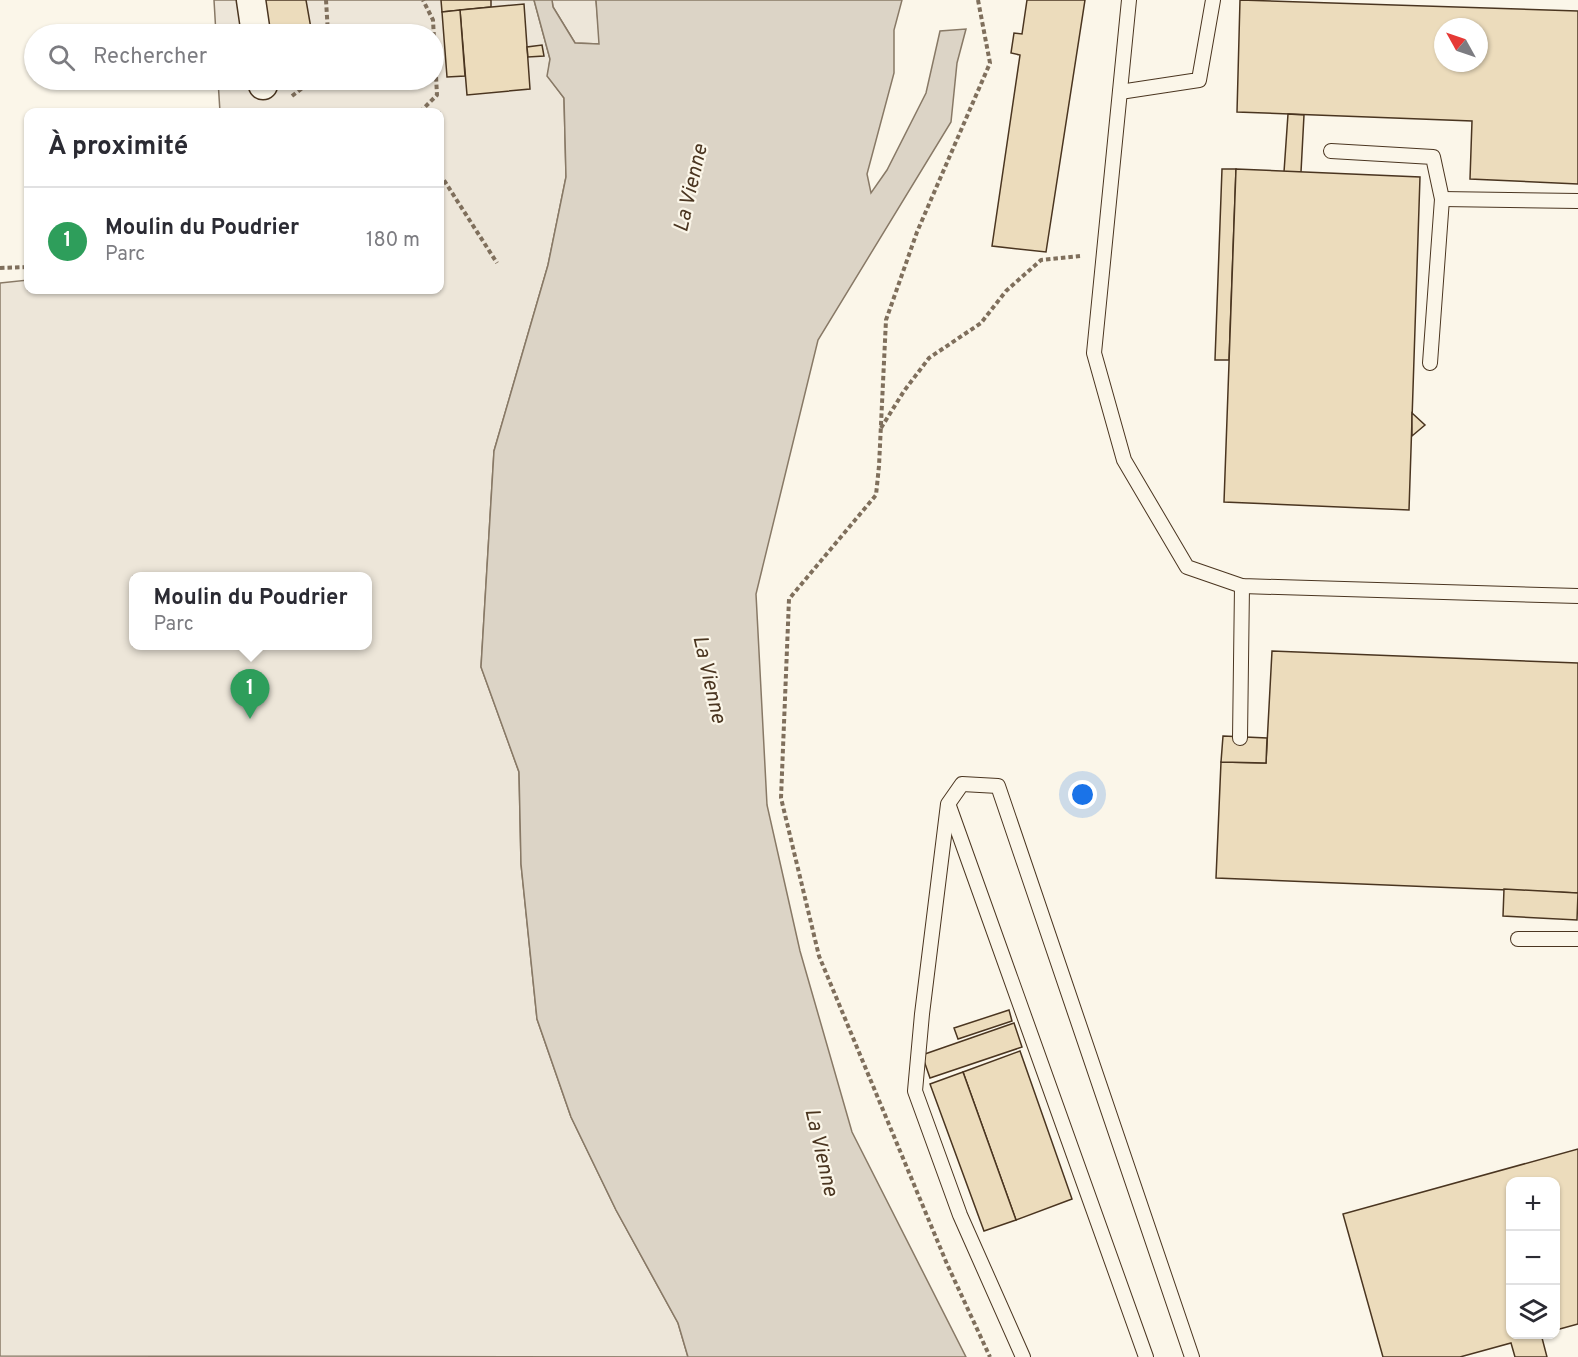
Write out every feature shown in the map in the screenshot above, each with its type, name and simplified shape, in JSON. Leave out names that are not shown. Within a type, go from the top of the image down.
[{"type":"street","points":[[251,0],[255,24]]},
{"type":"lane","points":[[1129,0],[1094,353],[1124,460],[1187,567],[1242,586],[1578,596]]},
{"type":"lane","points":[[1120,92],[1199,80],[1213,0]]},
{"type":"lane","points":[[1331,151],[1433,157],[1442,199],[1430,363]]},
{"type":"lane","points":[[1442,199],[1578,201]]},
{"type":"lane","points":[[1240,738],[1242,586]]},
{"type":"lane","points":[[1023,1357],[960,1215],[915,1091],[948,804],[962,784],[998,786],[1192,1357]]},
{"type":"lane","points":[[948,804],[1146,1357]]},
{"type":"lane","points":[[1518,939],[1578,939]]},
{"type":"path","points":[[326,0],[327,24]]},
{"type":"path","points":[[423,0],[434,24]]},
{"type":"path","points":[[978,0],[990,63],[917,232],[886,320],[876,495],[789,599],[781,798],[819,956],[947,1264],[990,1357]]},
{"type":"path","points":[[424,108],[437,95],[437,90]]},
{"type":"path","points":[[444,180],[497,263]]},
{"type":"path","points":[[880,428],[929,358],[981,323],[1006,291],[1041,260],[1104,254]]},
{"type":"path","points":[[0,268],[24,267]]},
{"type":"shaded area","points":[[214,0],[534,0],[550,59],[548,76],[564,98],[566,177],[548,265],[494,451],[481,667],[519,772],[521,864],[537,1019],[571,1117],[616,1210],[678,1323],[688,1357],[0,1356],[0,283],[24,280],[24,294],[444,294],[444,108],[220,108],[219,90],[444,90],[444,24],[215,24]]},
{"type":"shaded area","points":[[552,0],[596,0],[600,44],[575,43],[553,7]]},
{"type":"water","name":"La Vienne","points":[[534,0],[552,0],[553,7],[575,43],[599,44],[596,0],[902,0],[894,30],[894,73],[867,174],[871,193],[887,170],[926,93],[940,31],[966,29],[957,63],[951,122],[818,340],[756,594],[767,805],[800,951],[852,1132],[966,1357],[688,1357],[678,1323],[616,1210],[571,1117],[537,1019],[521,864],[519,772],[481,667],[494,451],[548,265],[566,177],[564,98],[547,76],[550,59]]},
{"type":"building","points":[[262,0],[306,0],[310,24],[266,24]]},
{"type":"building","points":[[441,0],[491,0],[491,7],[442,12]]},
{"type":"building","points":[[1027,0],[1085,0],[1046,252],[992,246],[1020,55],[1011,53],[1014,33],[1022,34]]},
{"type":"building","points":[[1240,0],[1578,11],[1578,184],[1470,179],[1472,121],[1237,112]]},
{"type":"building","points":[[524,4],[530,89],[467,95],[460,10]]},
{"type":"building","points":[[460,10],[465,76],[447,77],[442,12]]},
{"type":"building","points":[[542,45],[544,56],[528,57],[527,47]]},
{"type":"building","points":[[1288,114],[1304,115],[1301,172],[1284,172]]},
{"type":"building","points":[[1222,169],[1236,169],[1229,360],[1215,360]]},
{"type":"building","points":[[1236,169],[1420,177],[1409,510],[1224,502]]},
{"type":"building","points":[[1412,413],[1425,425],[1412,436]]},
{"type":"building","points":[[1272,651],[1578,663],[1578,893],[1216,878],[1221,762],[1266,763]]},
{"type":"building","points":[[1223,736],[1267,738],[1266,763],[1221,762]]},
{"type":"building","points":[[1504,889],[1578,893],[1577,920],[1503,916]]},
{"type":"building","points":[[1009,1010],[1012,1021],[958,1039],[954,1028]]},
{"type":"building","points":[[1014,1023],[1022,1047],[930,1078],[922,1055]]},
{"type":"building","points":[[1020,1051],[1072,1199],[1016,1220],[963,1072]]},
{"type":"building","points":[[963,1072],[1016,1220],[984,1231],[930,1084]]},
{"type":"building","points":[[1578,1149],[1578,1324],[1560,1329],[1560,1177],[1506,1177],[1506,1339],[1542,1339],[1547,1357],[1515,1357],[1511,1343],[1460,1357],[1383,1357],[1343,1214]]},
{"type":"place","name":"Moulin du Poudrier","points":[[250,719]]}]
